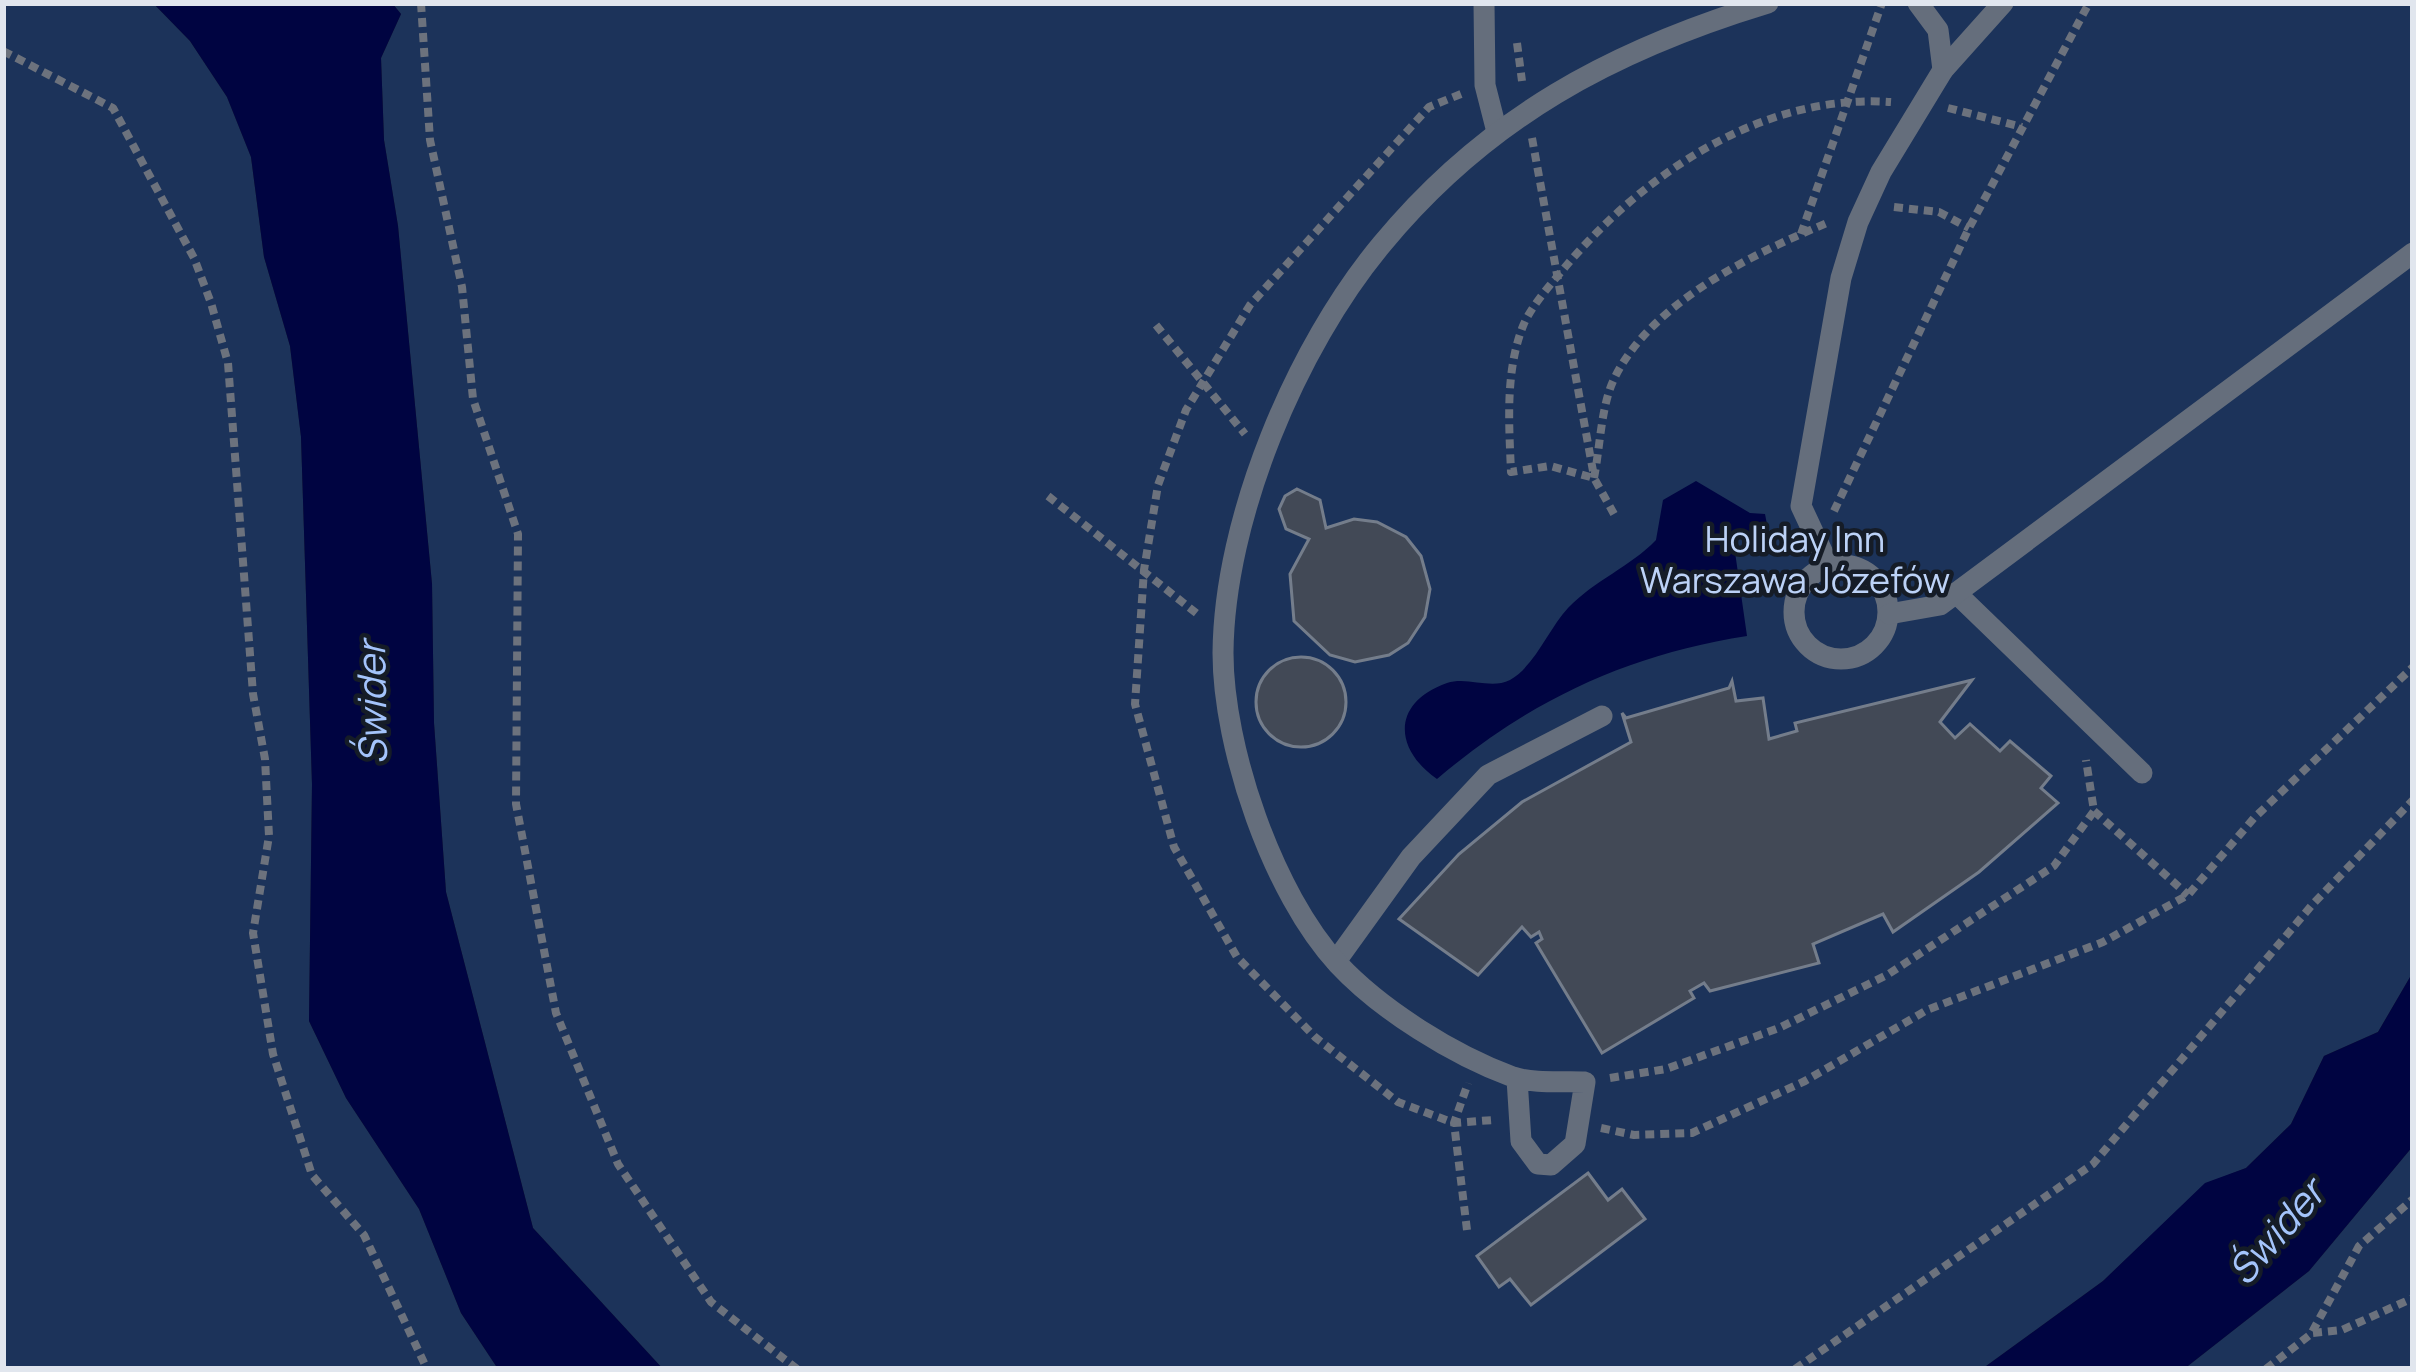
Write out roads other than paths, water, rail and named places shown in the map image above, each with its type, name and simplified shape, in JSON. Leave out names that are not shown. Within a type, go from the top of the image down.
[{"type":"lane","points":[[1484,3],[1485,85],[1497,132]]},
{"type":"lane","points":[[1517,1078],[1521,1141],[1538,1164],[1565,1158],[1579,1122],[1585,1082],[1517,1078],[1474,1058],[1367,992],[1336,962],[1309,923],[1254,810],[1229,723],[1225,636],[1230,585],[1280,413],[1324,330],[1380,246],[1497,132],[1527,111],[1671,33],[1768,3]]},
{"type":"lane","points":[[1918,3],[1938,30],[1943,70]]},
{"type":"lane","points":[[1824,556],[1796,595],[1793,618],[1802,640],[1820,656],[1843,660],[1866,653],[1882,637],[1889,614],[1885,592],[1871,575],[1824,556],[1801,506],[1841,278],[1862,213],[1921,107],[1943,70],[2003,3]]},
{"type":"lane","points":[[1889,614],[1940,605],[2413,253]]},
{"type":"lane","points":[[1956,593],[2142,773]]},
{"type":"lane","points":[[1336,962],[1411,857],[1488,775],[1602,716]]},
{"type":"water","name":"Świder","points":[[153,3],[392,3],[401,14],[381,58],[384,140],[398,226],[432,584],[434,723],[446,892],[533,1228],[663,1369],[498,1369],[461,1313],[419,1209],[346,1098],[309,1021],[312,784],[301,437],[290,346],[264,257],[251,157],[227,97],[190,41]]},
{"type":"water","points":[[1696,481],[1750,513],[1765,514],[1768,530],[1733,538],[1747,636],[1621,669],[1544,704],[1437,779],[1423,767],[1407,741],[1405,727],[1416,702],[1447,683],[1502,683],[1519,674],[1568,608],[1656,540],[1663,500]]},
{"type":"water","name":"Świder","points":[[2413,972],[2413,1146],[2309,1271],[2184,1369],[1982,1369],[2103,1281],[2205,1183],[2246,1168],[2291,1124],[2324,1056],[2378,1032]]},
{"type":"park label","name":"Holiday Inn Warszawa Józefów","points":[[1795,560]]}]
